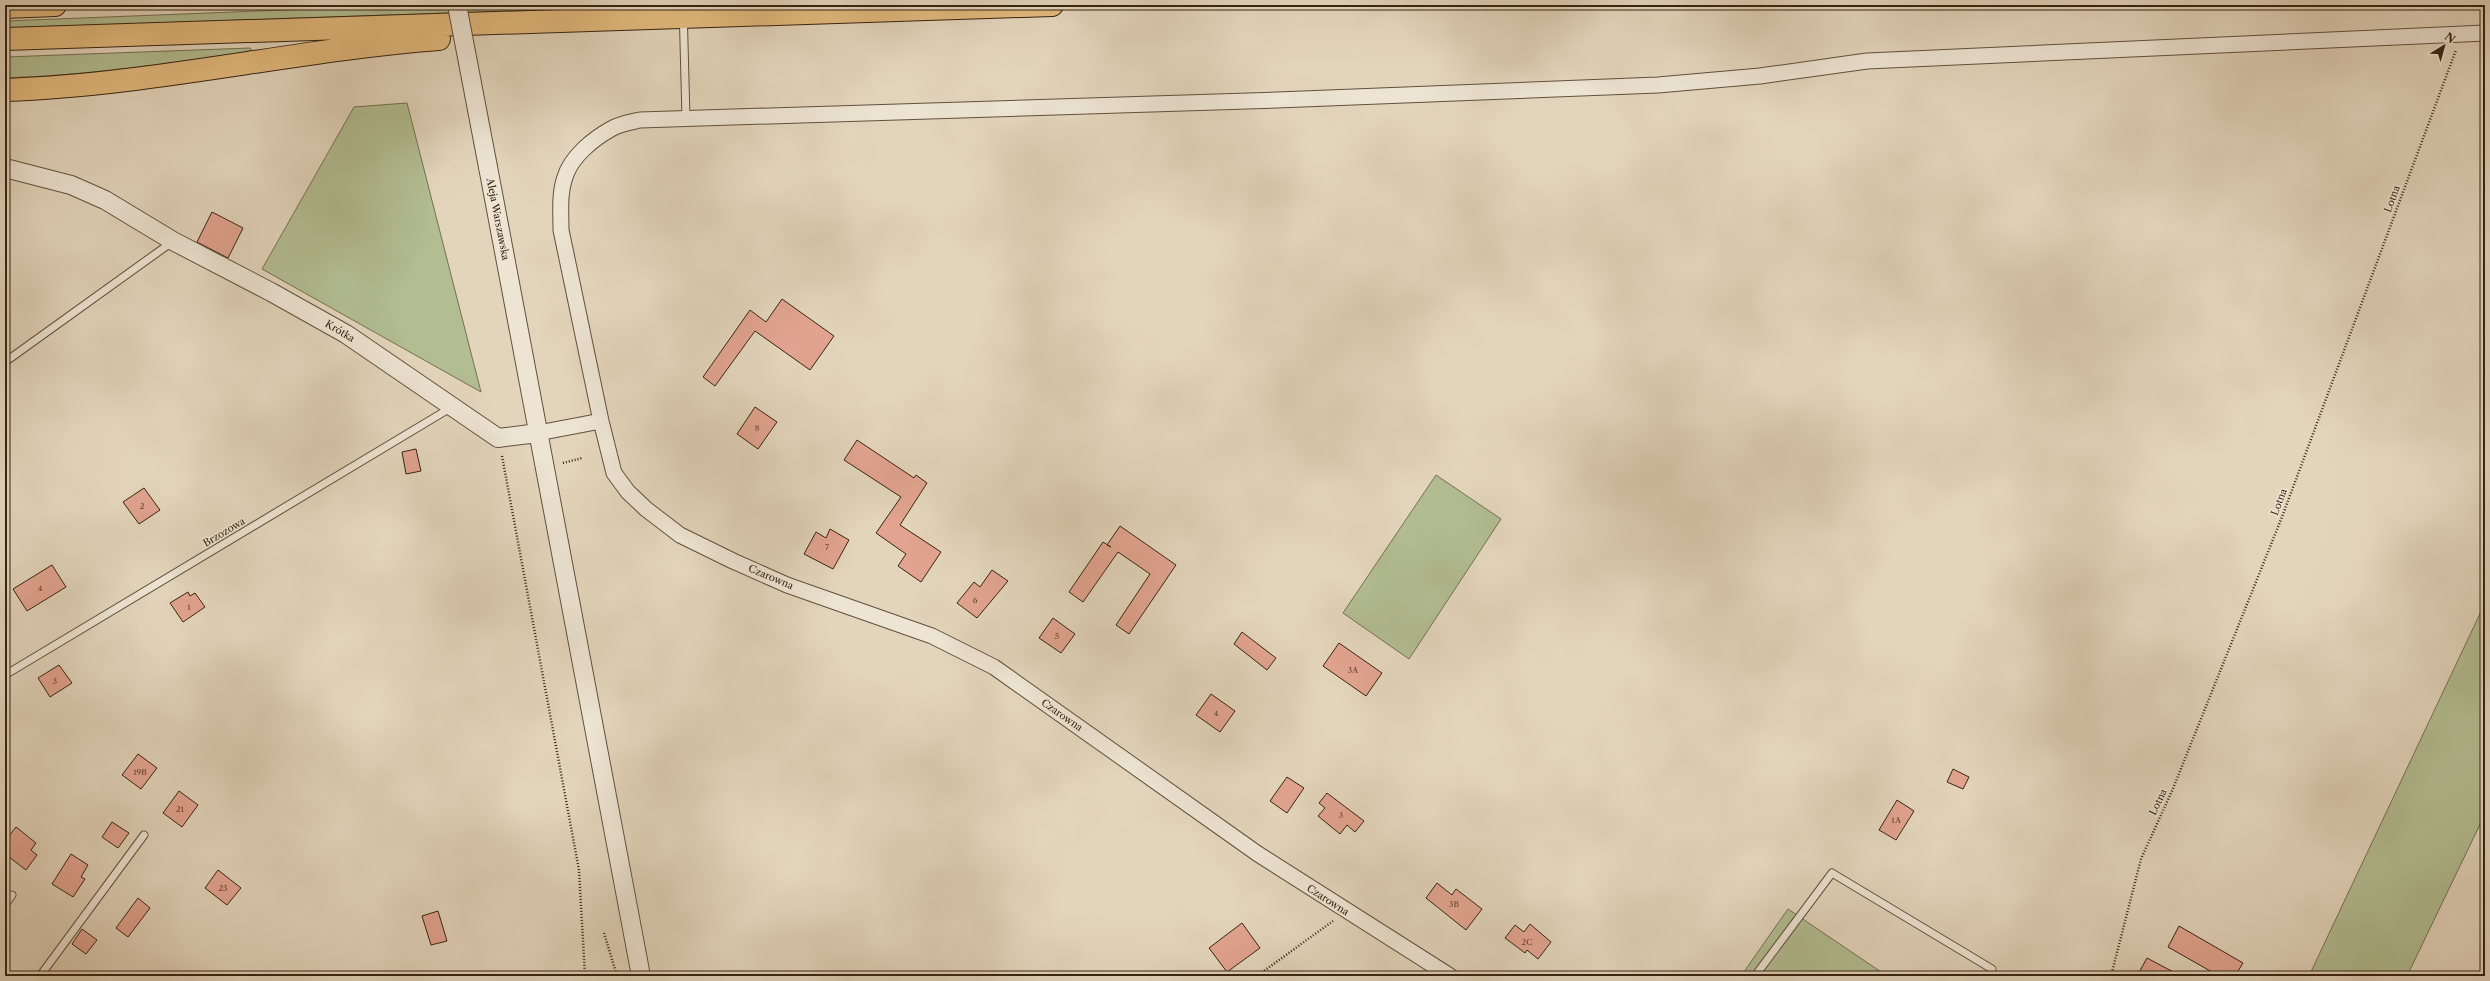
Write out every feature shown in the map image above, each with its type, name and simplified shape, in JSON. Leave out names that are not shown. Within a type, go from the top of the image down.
[{"type":"highway","points":[[5,7],[55,5]]},
{"type":"highway","points":[[5,39],[539,22],[683,11],[1052,5]]},
{"type":"highway","points":[[5,90],[54,88],[178,74],[396,42],[452,38],[539,22]]},
{"type":"street","name":"Aleja Warszawska","points":[[457,5],[641,976]]},
{"type":"street","name":"Czarowna","points":[[1450,976],[1347,912],[1258,854],[994,667],[932,636],[787,584],[733,561],[680,535],[646,509],[628,492],[614,473],[601,421],[561,230],[561,200],[565,177],[575,160],[591,142],[612,128],[640,120],[1269,100],[1658,85],[1760,76],[1867,61],[2485,33]]},
{"type":"street","name":"Krótka","points":[[5,168],[72,185],[105,200],[138,218],[174,241],[272,292],[346,334],[454,406],[498,438]]},
{"type":"street","points":[[498,438],[538,433],[601,421]]},
{"type":"lane","points":[[683,11],[686,118]]},
{"type":"lane","points":[[5,362],[174,241]]},
{"type":"lane","name":"Brzozowa","points":[[5,675],[454,406]]},
{"type":"lane","points":[[40,976],[144,835]]},
{"type":"lane","points":[[1755,976],[1832,873],[1992,969]]},
{"type":"lane","points":[[5,905],[12,895]]},
{"type":"path","name":"Lotna","points":[[2111,976],[2141,859],[2172,791],[2282,517],[2462,33]]},
{"type":"path","points":[[498,438],[579,870],[585,976]]},
{"type":"path","points":[[1257,976],[1347,912]]},
{"type":"path","points":[[604,933],[617,976]]},
{"type":"green space","points":[[411,5],[538,5],[538,10],[5,28],[5,21]]},
{"type":"green space","points":[[250,48],[252,51],[129,68],[36,77],[5,78],[5,57]]},
{"type":"green space","points":[[407,103],[481,392],[262,269],[354,107]]},
{"type":"green space","points":[[1436,475],[1501,519],[1409,659],[1343,613]]},
{"type":"green space","points":[[2485,603],[2485,814],[2407,976],[2309,976]]},
{"type":"green space","points":[[1788,909],[1887,976],[1741,976]]},
{"type":"building","points":[[212,212],[243,228],[228,258],[197,242]]},
{"type":"building","points":[[782,299],[834,336],[810,370],[755,331],[715,386],[703,377],[750,310],[766,322]]},
{"type":"building","points":[[755,407],[777,422],[758,449],[737,434]]},
{"type":"building","points":[[857,440],[914,478],[916,475],[927,483],[900,525],[941,552],[921,582],[898,566],[906,554],[876,533],[901,497],[844,460]]},
{"type":"building","points":[[416,449],[421,471],[406,474],[402,452]]},
{"type":"building","points":[[144,488],[160,510],[139,524],[123,502]]},
{"type":"building","points":[[1120,526],[1176,565],[1129,634],[1116,625],[1150,574],[1118,552],[1083,602],[1069,592],[1103,542],[1107,545]]},
{"type":"building","points":[[830,529],[849,540],[833,569],[804,554],[816,532],[826,538]]},
{"type":"building","points":[[52,565],[66,587],[27,611],[13,589]]},
{"type":"building","points":[[992,570],[1008,581],[977,618],[957,603],[974,582],[980,587]]},
{"type":"building","points":[[188,592],[190,596],[195,593],[205,607],[183,622],[170,603]]},
{"type":"building","points":[[1053,618],[1075,634],[1061,653],[1039,638]]},
{"type":"building","points":[[1242,632],[1276,658],[1267,670],[1234,644]]},
{"type":"building","points":[[1339,643],[1382,673],[1366,696],[1323,666]]},
{"type":"building","points":[[59,665],[72,683],[50,697],[38,678]]},
{"type":"building","points":[[1211,694],[1235,711],[1220,732],[1196,715]]},
{"type":"building","points":[[138,754],[157,768],[141,789],[122,775]]},
{"type":"building","points":[[1953,769],[1969,777],[1963,789],[1947,782]]},
{"type":"building","points":[[1287,777],[1304,788],[1287,813],[1270,801]]},
{"type":"building","points":[[179,791],[198,805],[182,827],[163,813]]},
{"type":"building","points":[[1327,793],[1364,821],[1355,832],[1347,825],[1340,834],[1318,816],[1325,808],[1319,803]]},
{"type":"building","points":[[1897,800],[1914,811],[1896,840],[1879,830]]},
{"type":"building","points":[[112,822],[129,833],[118,848],[102,837]]},
{"type":"building","points":[[16,827],[36,843],[31,850],[37,855],[26,870],[5,854],[5,841]]},
{"type":"building","points":[[71,854],[88,865],[81,877],[85,879],[73,897],[52,884]]},
{"type":"building","points":[[218,870],[241,888],[227,905],[205,888]]},
{"type":"building","points":[[1437,883],[1452,895],[1456,889],[1482,909],[1466,930],[1426,898]]},
{"type":"building","points":[[138,898],[150,908],[128,937],[116,928]]},
{"type":"building","points":[[438,911],[447,941],[431,945],[422,916]]},
{"type":"building","points":[[1242,923],[1260,948],[1227,972],[1209,948]]},
{"type":"building","points":[[1530,924],[1551,942],[1538,959],[1527,950],[1525,953],[1505,938],[1515,925],[1524,932]]},
{"type":"building","points":[[2179,926],[2243,963],[2235,976],[2219,976],[2168,947]]},
{"type":"building","points":[[82,929],[97,940],[86,954],[72,944]]},
{"type":"building","points":[[2147,958],[2181,976],[2137,976]]}]
